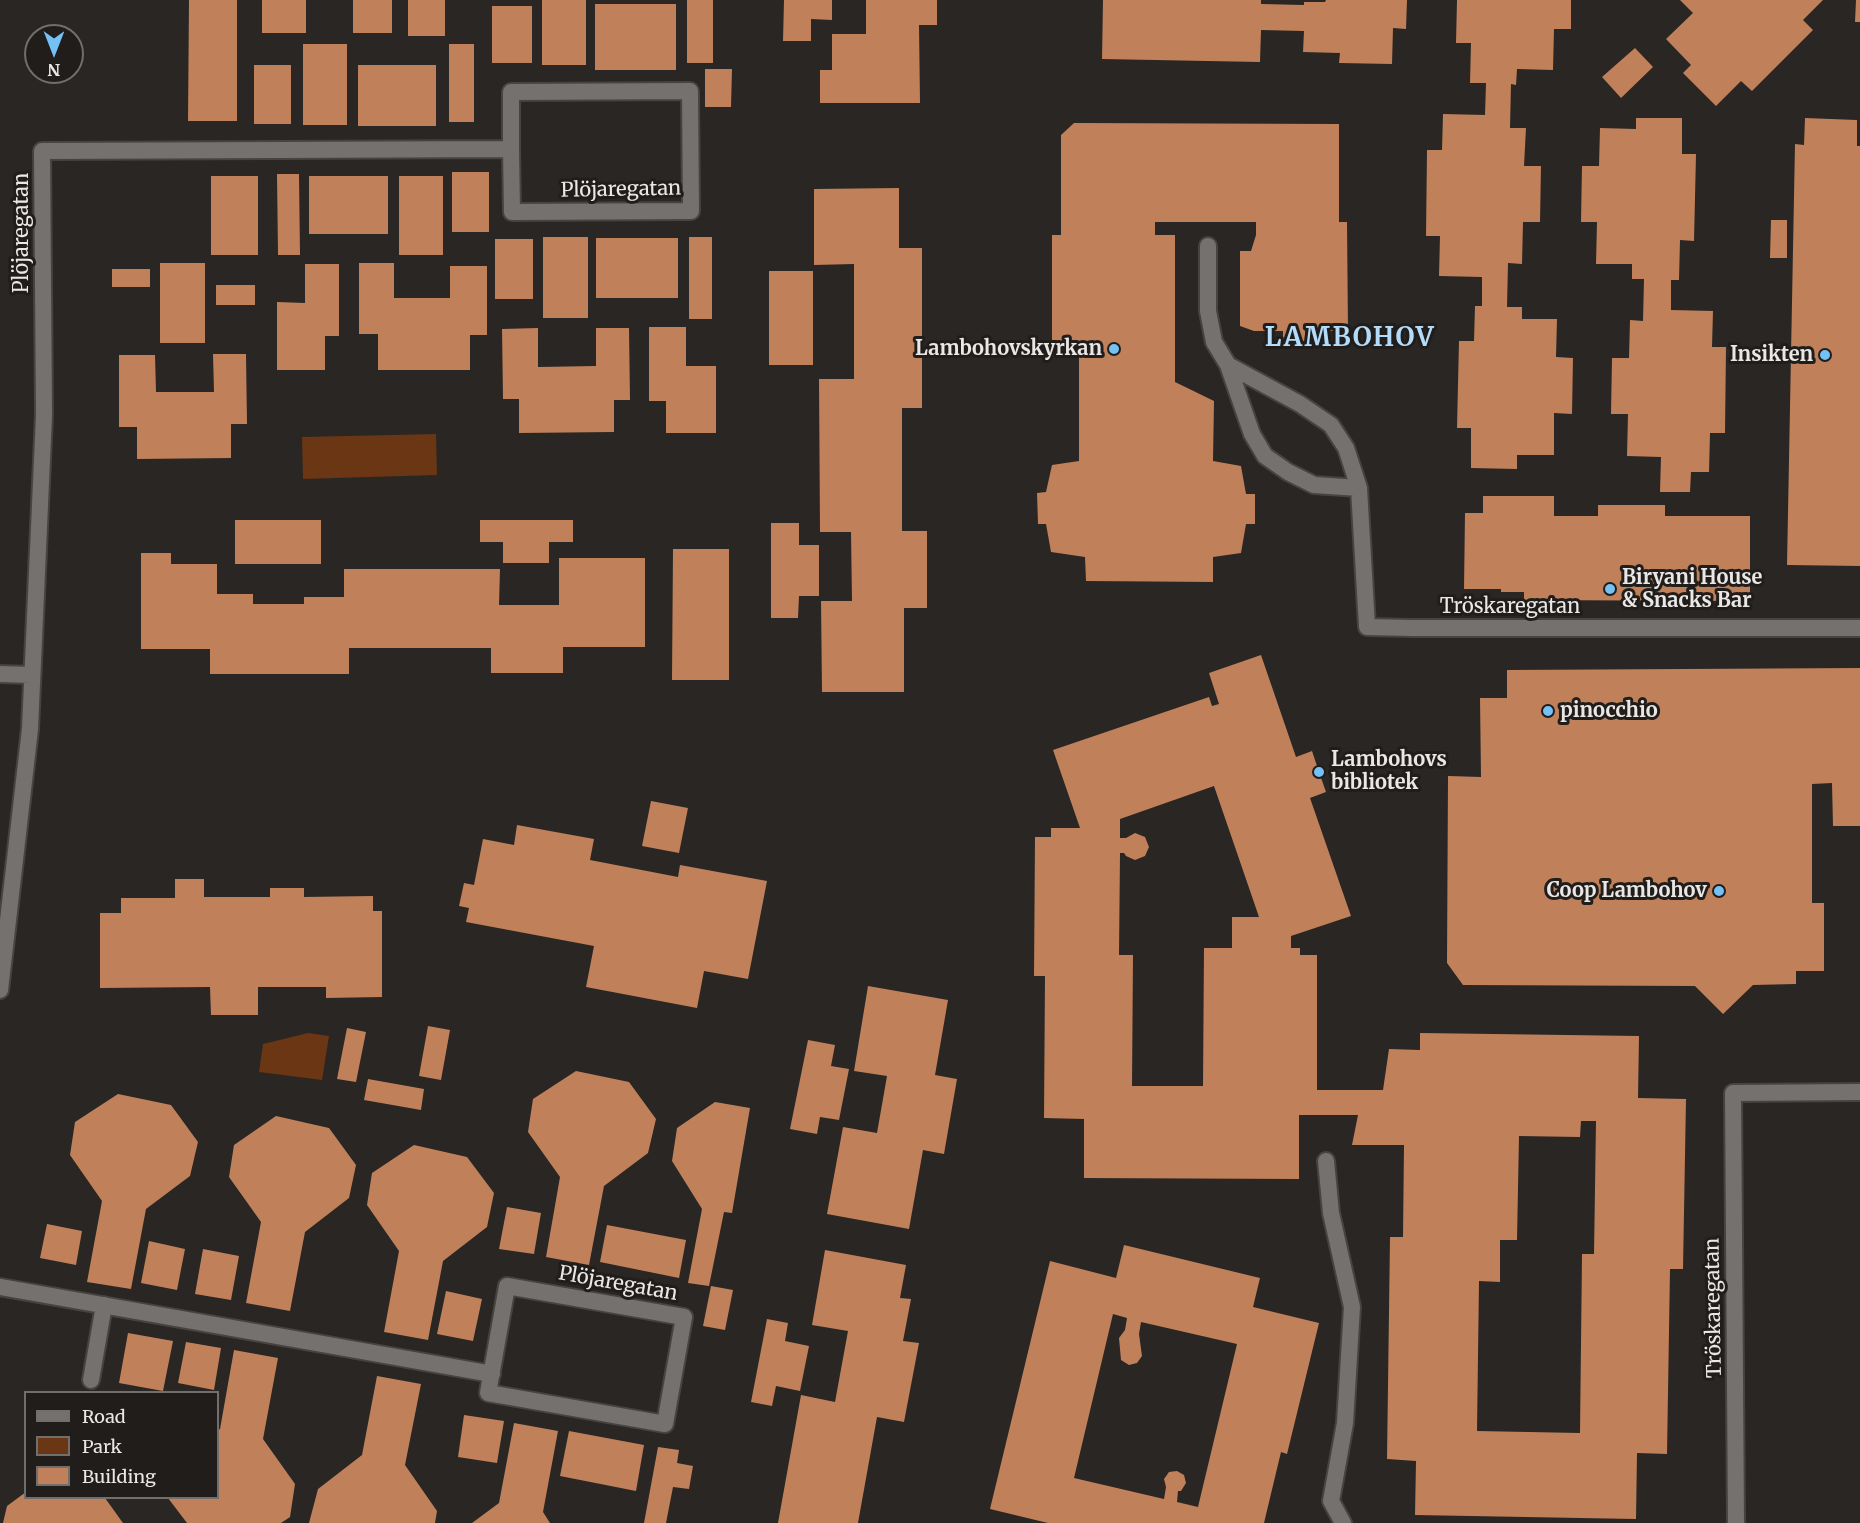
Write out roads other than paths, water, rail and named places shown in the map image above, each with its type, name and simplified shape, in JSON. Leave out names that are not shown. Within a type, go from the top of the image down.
[{"type":"street","name":"Plöjaregatan","points":[[690,91],[691,211],[512,212],[512,149],[512,92],[690,91]]},
{"type":"street","name":"Plöjaregatan","points":[[0,990],[30,729],[44,415],[42,151],[512,149]]},
{"type":"street","points":[[1208,246],[1208,311],[1214,342],[1228,365],[1252,434],[1265,456],[1288,472],[1314,485],[1359,488],[1346,448],[1331,425],[1300,404],[1228,365]]},
{"type":"street","name":"Tröskaregatan","points":[[1359,488],[1367,627],[1860,628]]},
{"type":"street","points":[[0,674],[32,675]]},
{"type":"street","name":"Tröskaregatan","points":[[1736,1523],[1733,1093],[1860,1092]]},
{"type":"street","points":[[1326,1161],[1330,1213],[1352,1307],[1345,1422],[1330,1501],[1343,1523]]},
{"type":"street","name":"Plöjaregatan","points":[[507,1286],[684,1317],[665,1424],[488,1393],[492,1374],[507,1286]]},
{"type":"street","points":[[0,1287],[492,1374]]},
{"type":"street","points":[[91,1380],[104,1305]]},
{"type":"place","name":"Lambohovskyrkan","points":[[1114,349]]},
{"type":"place","name":"Insikten","points":[[1825,355]]},
{"type":"place","name":"Biryani House & Snacks Bar","points":[[1610,589]]},
{"type":"place","name":"pinocchio","points":[[1548,711]]},
{"type":"place","name":"Lambohovs bibliotek","points":[[1319,772]]},
{"type":"place","name":"Coop Lambohov","points":[[1719,891]]},
{"type":"district","name":"LAMBOHOV","points":[[1350,339]]}]
